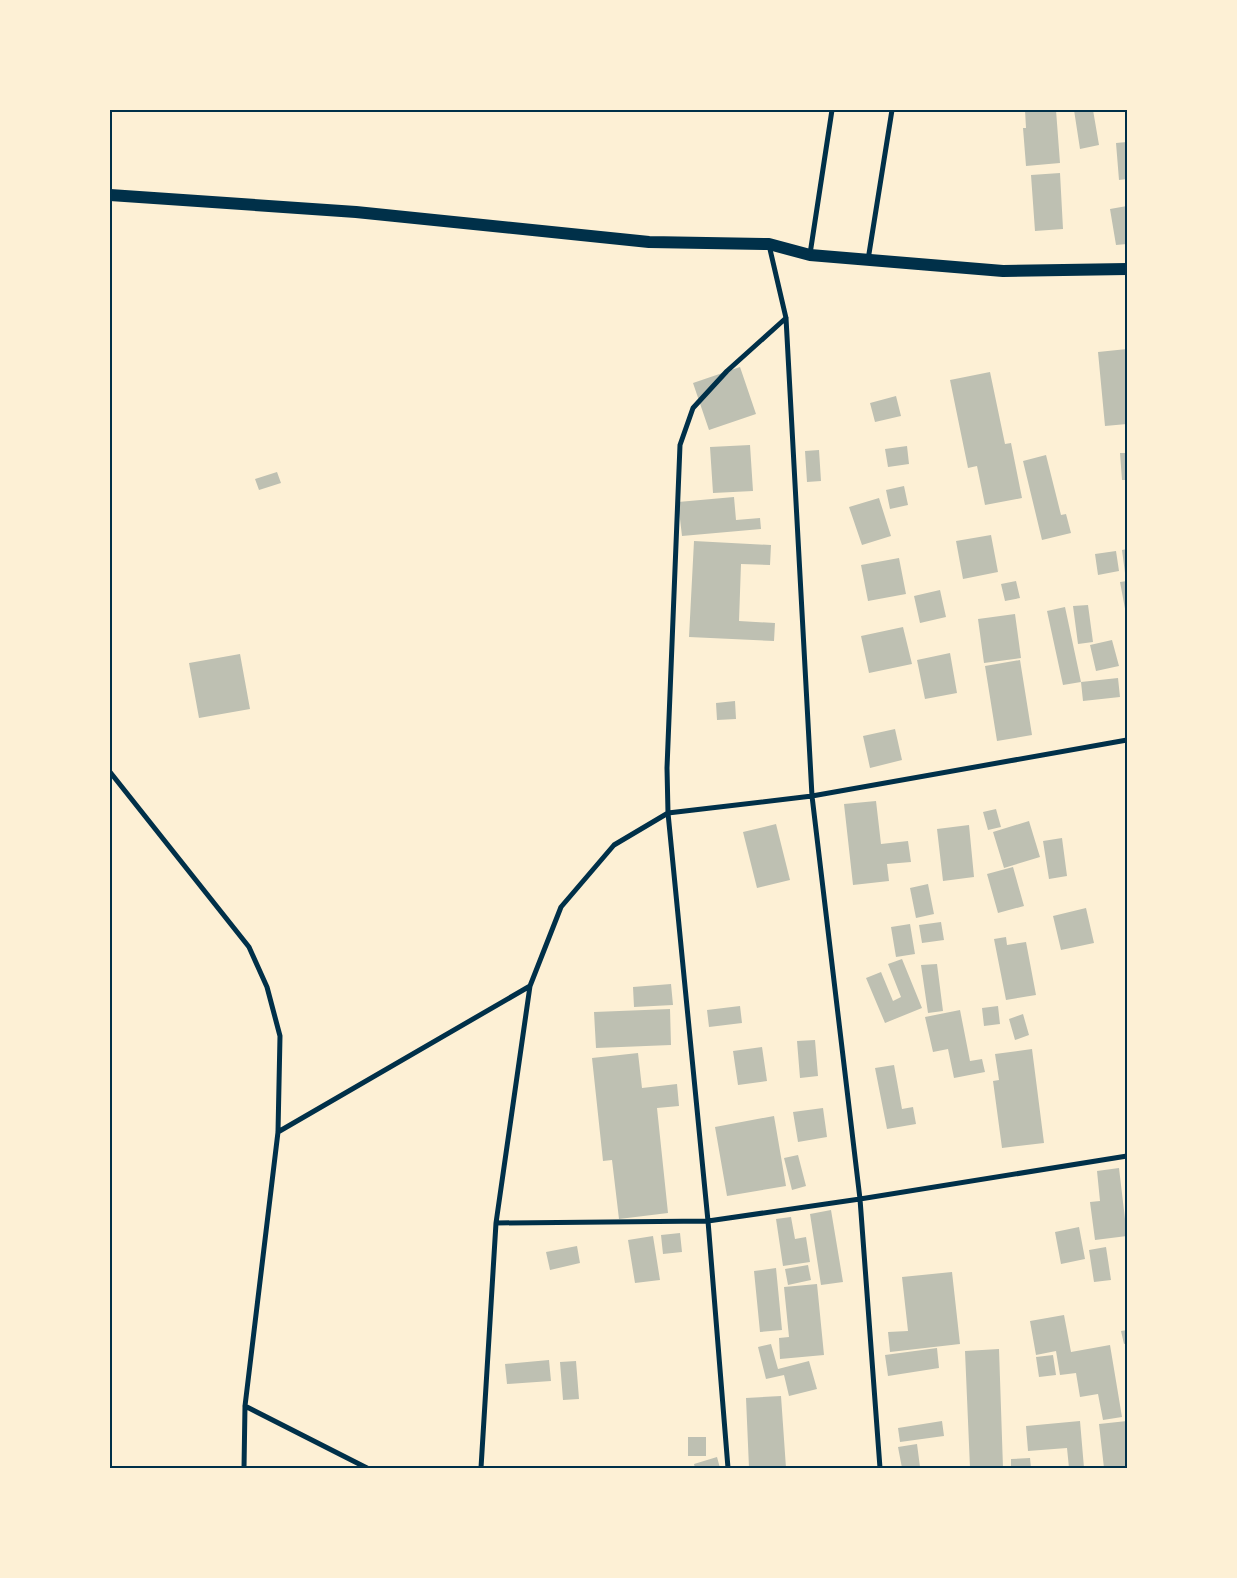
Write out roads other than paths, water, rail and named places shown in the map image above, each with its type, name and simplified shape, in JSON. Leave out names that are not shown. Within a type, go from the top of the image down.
[{"type":"main road","points":[[110,195],[356,212],[649,242],[769,244],[810,254],[1003,271],[1127,269]]},
{"type":"street","points":[[810,254],[832,110]]},
{"type":"street","points":[[868,260],[892,110]]},
{"type":"street","points":[[769,244],[786,318],[812,796],[860,1199],[880,1468]]},
{"type":"street","points":[[728,1468],[708,1221],[668,813],[667,768],[680,445],[693,408],[727,371],[786,318]]},
{"type":"street","points":[[481,1468],[496,1223],[530,986],[561,907],[614,845],[668,813],[812,796],[1127,740]]},
{"type":"street","points":[[110,772],[250,947],[267,987],[280,1036],[278,1132],[245,1406],[244,1468]]},
{"type":"street","points":[[278,1132],[530,986]]},
{"type":"street","points":[[496,1223],[708,1221],[860,1199],[1127,1156]]},
{"type":"street","points":[[245,1406],[367,1468]]}]
